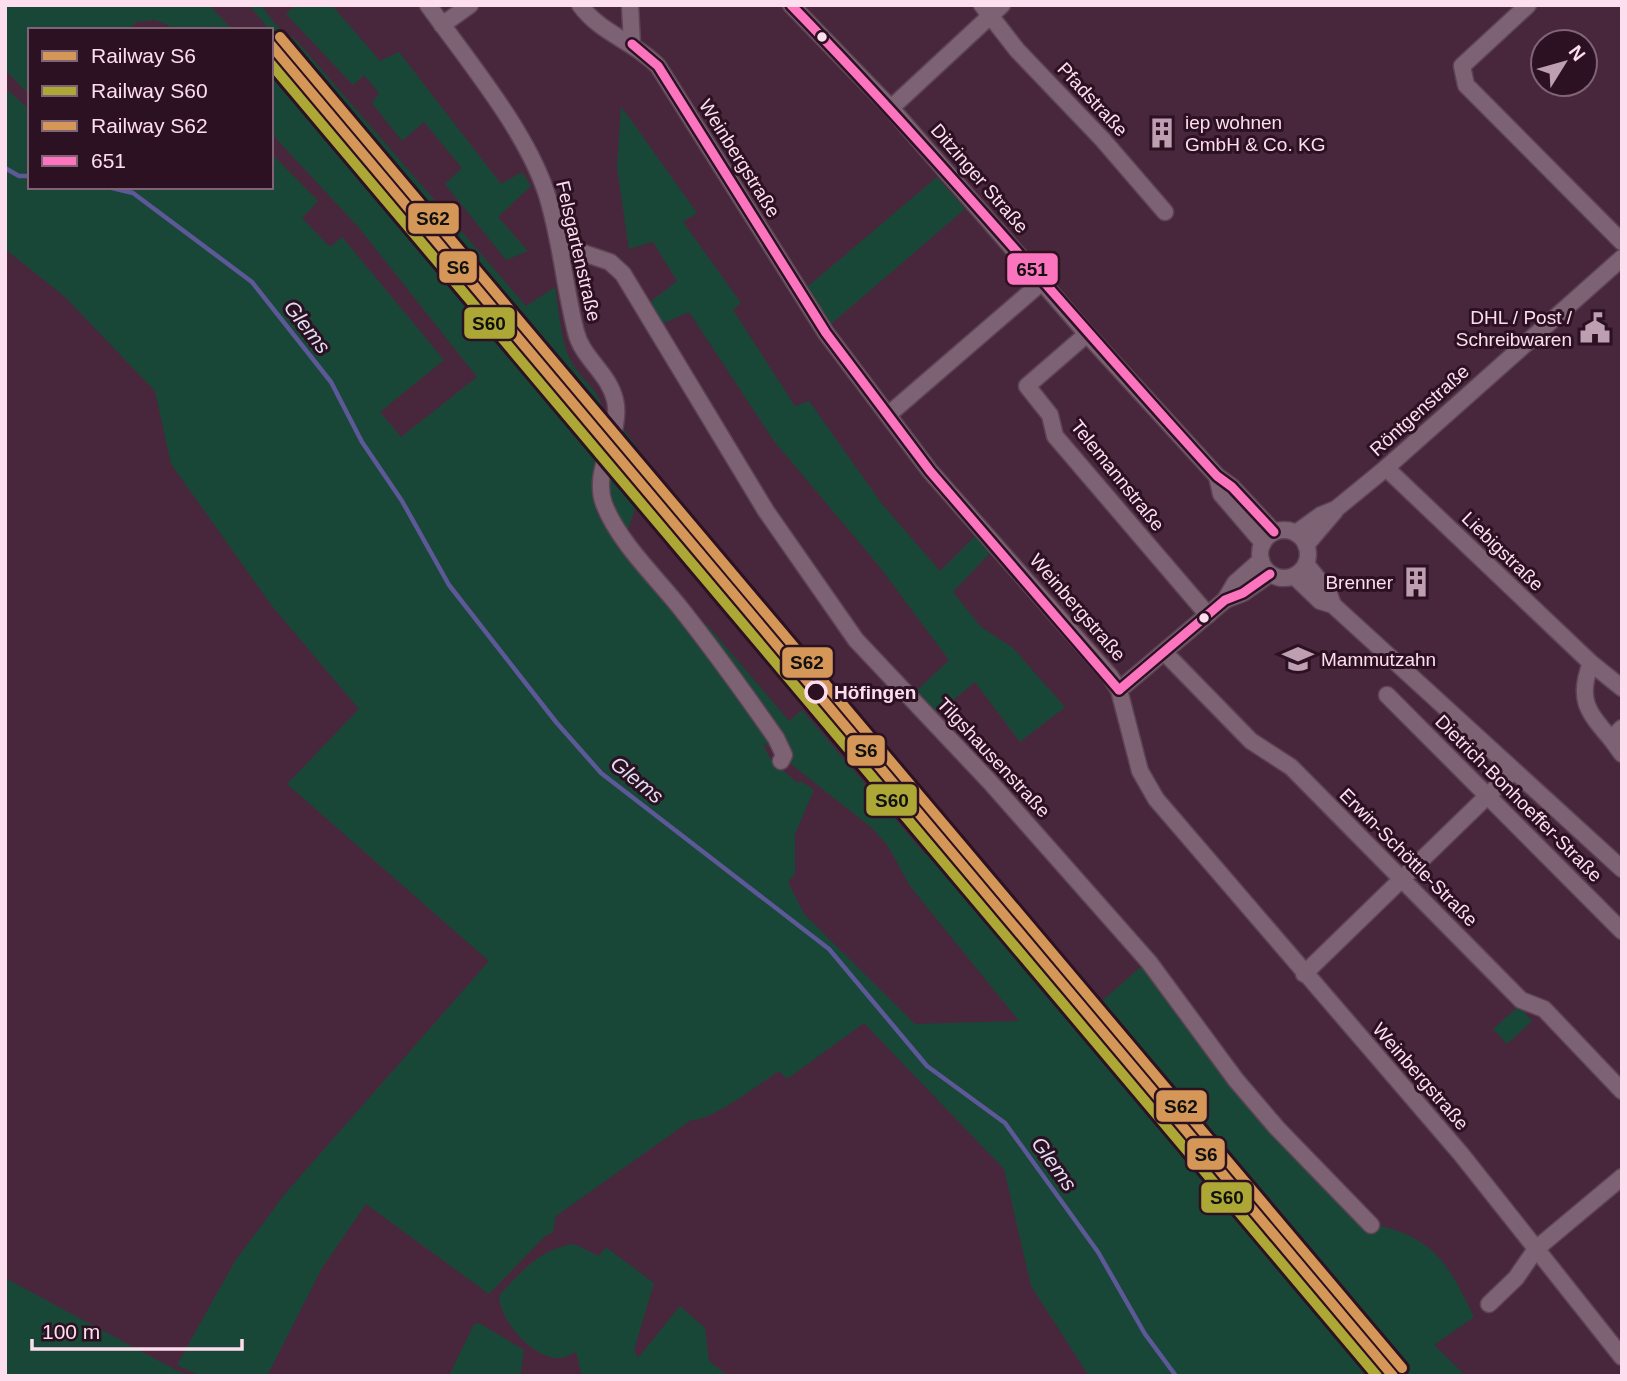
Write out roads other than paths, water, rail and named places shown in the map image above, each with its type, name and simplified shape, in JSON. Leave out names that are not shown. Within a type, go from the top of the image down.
[{"type":"street","name":"Felsgartenstraße","points":[[428,5],[525,145],[547,193],[560,245],[576,335],[610,382],[615,400],[617,411],[601,481],[604,504],[625,538],[707,642],[776,738],[784,755],[781,761]]},
{"type":"street","points":[[442,26],[470,5]]},
{"type":"street","name":"Weinbergstraße","points":[[580,5],[611,35],[632,44],[658,66],[802,299],[930,471],[1119,690],[1140,771],[1156,799],[1461,1154],[1622,1357]]},
{"type":"street","points":[[631,5],[632,44]]},
{"type":"street","name":"Ditzinger Straße","points":[[791,5],[891,108],[1087,334],[1216,476],[1233,487],[1268,537]]},
{"type":"street","points":[[891,108],[986,11],[1002,5]]},
{"type":"street","points":[[1528,5],[1462,66],[1466,85],[1622,242]]},
{"type":"street","name":"Pfadstraße","points":[[986,11],[1165,212]]},
{"type":"street","name":"Tilgshausenstraße","points":[[560,245],[610,262],[623,274],[766,511],[856,640],[990,782],[1149,962],[1236,1080],[1277,1128],[1371,1225]]},
{"type":"street","name":"Röntgenstraße","points":[[1301,539],[1386,468],[1622,258]]},
{"type":"street","points":[[888,415],[1042,282]]},
{"type":"street","name":"Telemannstraße","points":[[1087,334],[1027,386],[1050,415],[1055,436],[1208,615]]},
{"type":"street","name":"Liebigstraße","points":[[1386,468],[1591,663],[1622,688]]},
{"type":"street","points":[[1265,567],[1268,537],[1283,530],[1301,539],[1306,564],[1328,591],[1333,606]]},
{"type":"street","points":[[1265,567],[1282,578],[1294,576],[1306,564]]},
{"type":"street","points":[[1119,690],[1225,600],[1235,583],[1265,567]]},
{"type":"street","points":[[1294,576],[1320,601],[1333,606],[1622,869]]},
{"type":"street","name":"Erwin-Schöttle-Straße","points":[[1165,653],[1251,741],[1291,767],[1521,1000],[1544,1009],[1622,1091]]},
{"type":"street","points":[[1591,663],[1582,687],[1588,706],[1616,734],[1622,754]]},
{"type":"street","name":"Dietrich-Bonhoeffer-Straße","points":[[1387,695],[1622,931]]},
{"type":"street","points":[[1304,974],[1513,771]]},
{"type":"street","points":[[1489,1304],[1523,1270],[1536,1248],[1622,1177]]},
{"type":"waterway","name":"Glems","points":[[5,168],[19,176],[28,176]]},
{"type":"waterway","name":"Glems","points":[[116,189],[133,193],[252,282],[331,382],[362,442],[402,501],[449,585],[556,722],[601,773],[829,949],[927,1066],[1005,1123],[1098,1252],[1145,1334],[1176,1376]]},
{"type":"rail line","name":"S62","points":[[280,37],[1402,1368]]},
{"type":"rail line","name":"S6","points":[[273,47],[1393,1376]]},
{"type":"rail line","name":"S60","points":[[273,66],[1377,1376]]},
{"type":"place","name":"iep wohnen GmbH & Co. KG","points":[[1162,133]]},
{"type":"place","name":"DHL / Post / Schreibwaren","points":[[1595,328]]},
{"type":"place","name":"Brenner","points":[[1416,582]]},
{"type":"place","name":"Mammutzahn","points":[[1298,659]]},
{"type":"place","name":"Höfingen","points":[[816,692]]}]
